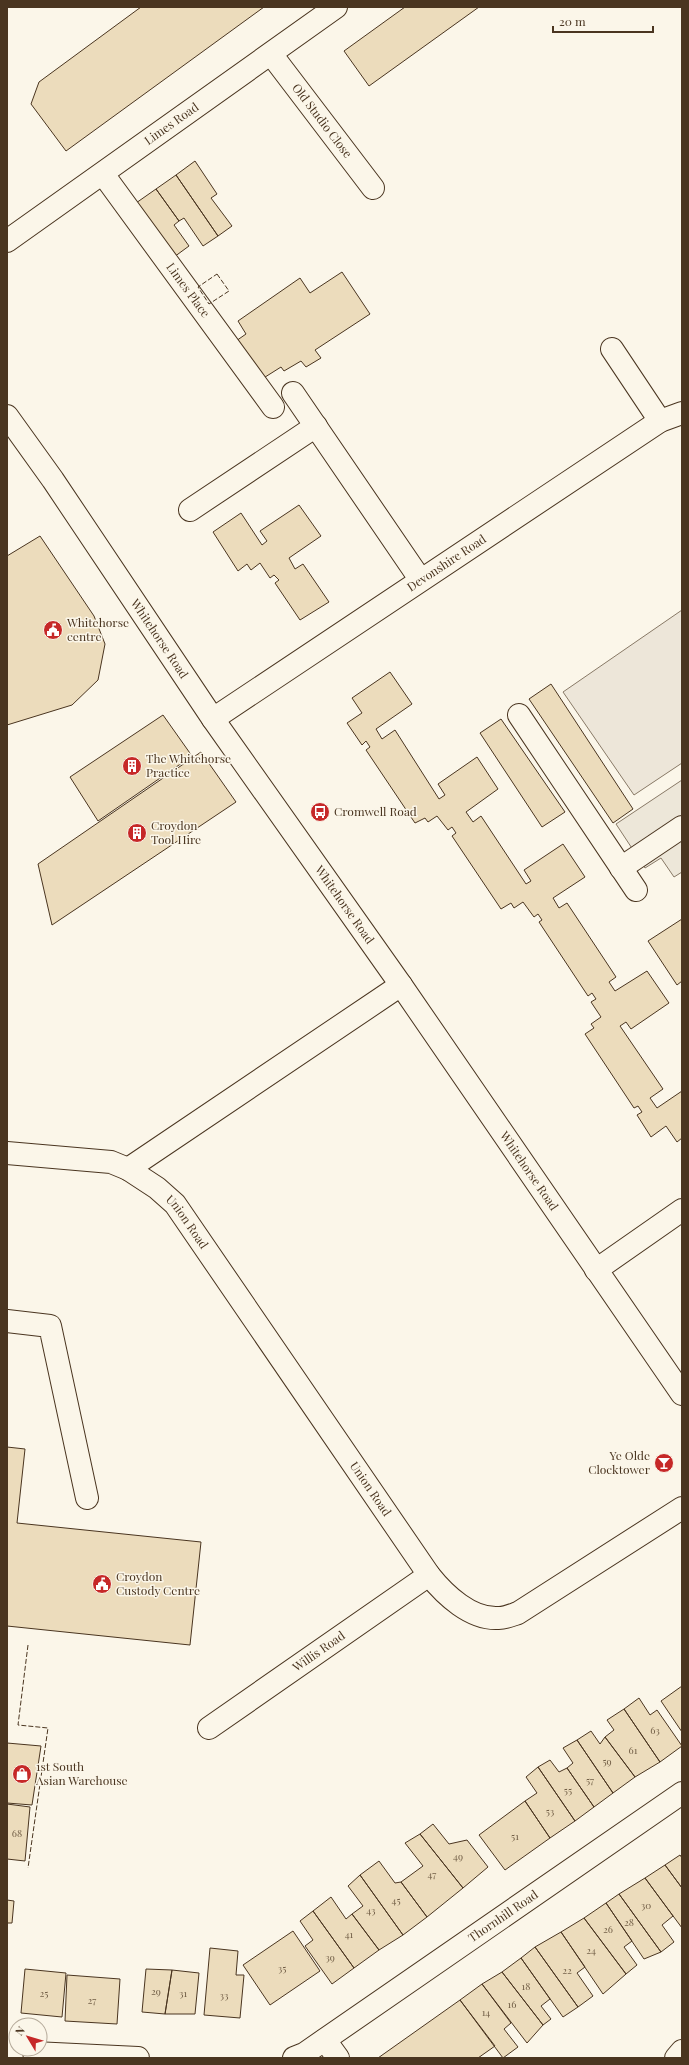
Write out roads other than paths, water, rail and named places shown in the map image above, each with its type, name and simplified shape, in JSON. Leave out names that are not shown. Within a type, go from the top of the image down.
[{"type":"street","name":"Limes Road","points":[[11,239],[336,7]]},
{"type":"street","name":"Old Studio Close","points":[[271,54],[372,188]]},
{"type":"street","name":"Limes Place","points":[[103,174],[273,407]]},
{"type":"street","points":[[612,349],[660,421]]},
{"type":"street","points":[[293,393],[420,579]]},
{"type":"street","name":"Devonshire Road","points":[[213,719],[420,579],[660,421],[682,413]]},
{"type":"street","name":"Whitehorse Road","points":[[7,416],[57,486],[213,719],[400,985],[682,1394]]},
{"type":"street","points":[[190,510],[316,426]]},
{"type":"street","points":[[519,715],[636,890]]},
{"type":"street","points":[[621,868],[682,827]]},
{"type":"street","points":[[128,1169],[400,985]]},
{"type":"street","name":"Union Road","points":[[7,1154],[112,1162],[128,1169],[156,1188],[175,1204],[429,1575],[450,1598],[473,1613],[485,1617],[500,1618],[518,1613],[682,1508]]},
{"type":"street","points":[[596,1270],[682,1210]]},
{"type":"street","points":[[7,1321],[50,1326],[87,1498]]},
{"type":"street","name":"Willis Road","points":[[209,1728],[429,1575]]},
{"type":"street","name":"Thornhill Road","points":[[294,2058],[304,2054],[325,2040],[682,1793]]},
{"type":"street","points":[[325,2040],[338,2058]]},
{"type":"street","points":[[676,2058],[682,2051]]},
{"type":"street","points":[[48,2054],[138,2058]]},
{"type":"place","name":"Whitehorse centre","points":[[53,630]]},
{"type":"place","name":"The Whitehorse Practice","points":[[132,766]]},
{"type":"place","name":"Cromwell Road","points":[[320,812]]},
{"type":"place","name":"Croydon Tool Hire","points":[[137,833]]},
{"type":"place","name":"Ye Olde Clocktower","points":[[664,1463]]},
{"type":"place","name":"Croydon Custody Centre","points":[[102,1584]]},
{"type":"place","name":"1st South Asian Warehouse","points":[[22,1774]]}]
